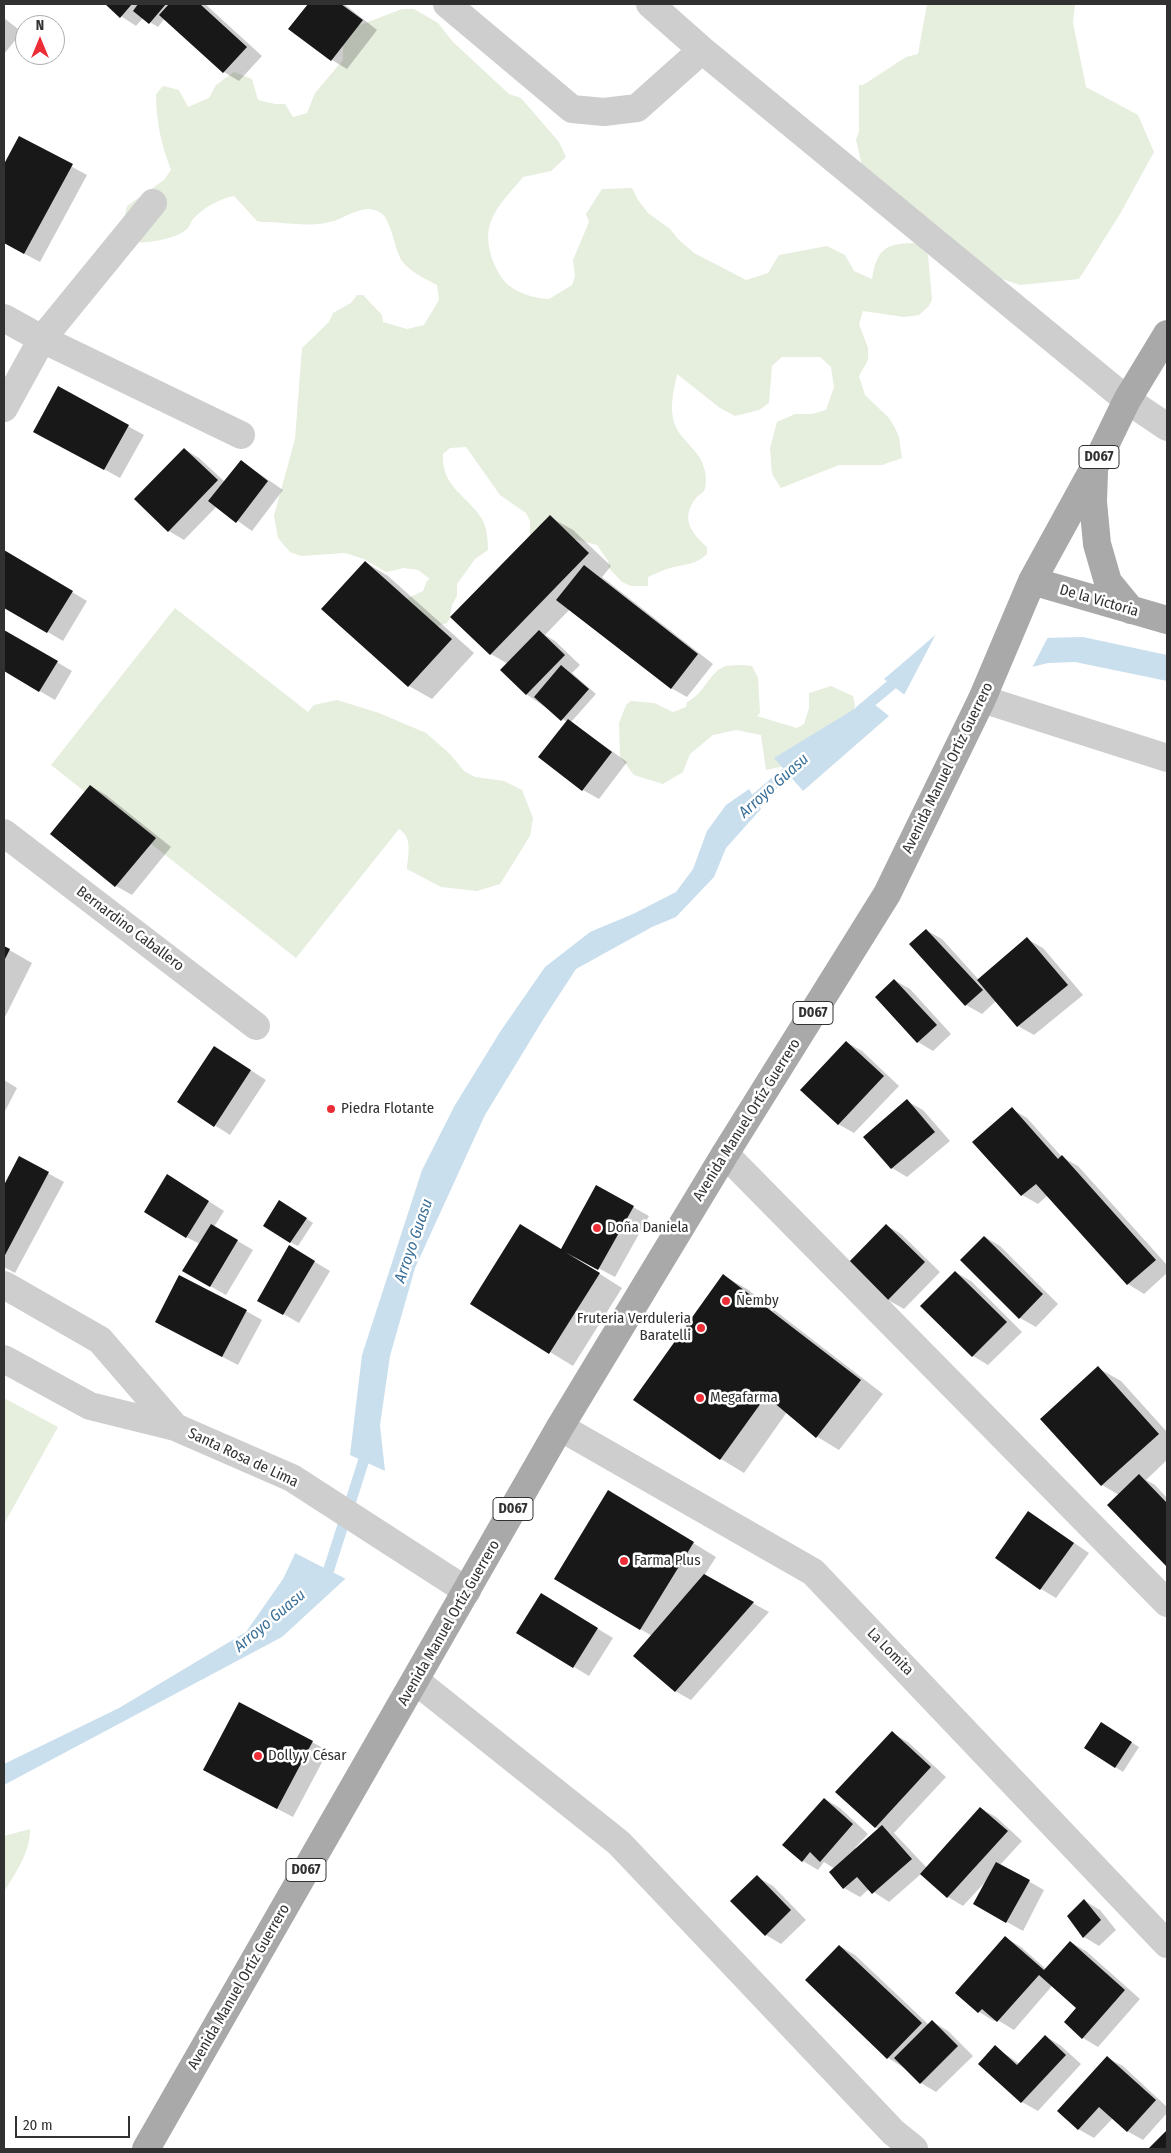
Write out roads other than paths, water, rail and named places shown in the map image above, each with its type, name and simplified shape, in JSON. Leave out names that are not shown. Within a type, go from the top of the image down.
[{"type":"main road","name":"Avenida Manuel Ortíz Guerrero","points":[[151,2147],[560,1427],[725,1154],[887,894],[982,699],[1032,580],[1094,468],[1127,400],[1167,334]]},
{"type":"main road","points":[[1094,468],[1092,502],[1097,544],[1108,582],[1131,610]]},
{"type":"main road","name":"De la Victoria","points":[[1032,580],[1167,620]]},
{"type":"street","points":[[447,4],[572,109],[604,112],[637,108],[702,50]]},
{"type":"street","points":[[650,4],[702,50],[1127,400],[1167,427]]},
{"type":"street","points":[[4,408],[42,339],[153,203]]},
{"type":"street","points":[[4,318],[42,339],[241,435]]},
{"type":"street","points":[[982,699],[1167,758]]},
{"type":"street","name":"Bernardino Caballero","points":[[4,833],[256,1026]]},
{"type":"street","points":[[725,1154],[1167,1602]]},
{"type":"street","points":[[4,1285],[100,1340],[175,1427]]},
{"type":"street","name":"Santa Rosa de Lima","points":[[4,1358],[90,1406],[175,1427],[292,1478],[467,1592]]},
{"type":"street","name":"La Lomita","points":[[560,1427],[813,1572],[1167,1944]]},
{"type":"street","points":[[416,1680],[619,1843],[893,2132],[914,2149]]},
{"type":"water","points":[[947,625],[915,703],[884,679]]},
{"type":"water","points":[[1083,637],[1167,655],[1167,681],[1075,662],[1048,663],[1028,668],[1041,638]]},
{"type":"water","points":[[869,700],[889,716],[803,791],[774,758]]},
{"type":"water","points":[[749,789],[761,809],[726,848],[714,877],[676,917],[652,927],[576,969],[485,1115],[415,1268],[390,1356],[380,1425],[385,1471],[350,1455],[362,1355],[422,1170],[455,1105],[500,1032],[545,967],[590,932],[633,914],[676,892],[693,869],[707,831],[726,805]]},
{"type":"water","points":[[300,1543],[356,1569],[282,1637],[4,1785],[4,1764],[119,1708],[246,1632],[283,1579]]},
{"type":"waterway","name":"Arroyo Guasu","points":[[860,711],[903,675]]},
{"type":"waterway","name":"Arroyo Guasu","points":[[745,808],[798,763]]},
{"type":"waterway","name":"Arroyo Guasu","points":[[328,1572],[368,1447]]},
{"type":"place","name":"Piedra Flotante","points":[[331,1109]]},
{"type":"place","name":"Doña Daniela","points":[[597,1228]]},
{"type":"place","name":"Ñemby","points":[[726,1301]]},
{"type":"place","name":"Fruteria Verduleria Baratelli","points":[[701,1328]]},
{"type":"place","name":"Megafarma","points":[[700,1398]]},
{"type":"place","name":"Farma Plus","points":[[624,1561]]},
{"type":"place","name":"Dolly y César","points":[[258,1756]]}]
